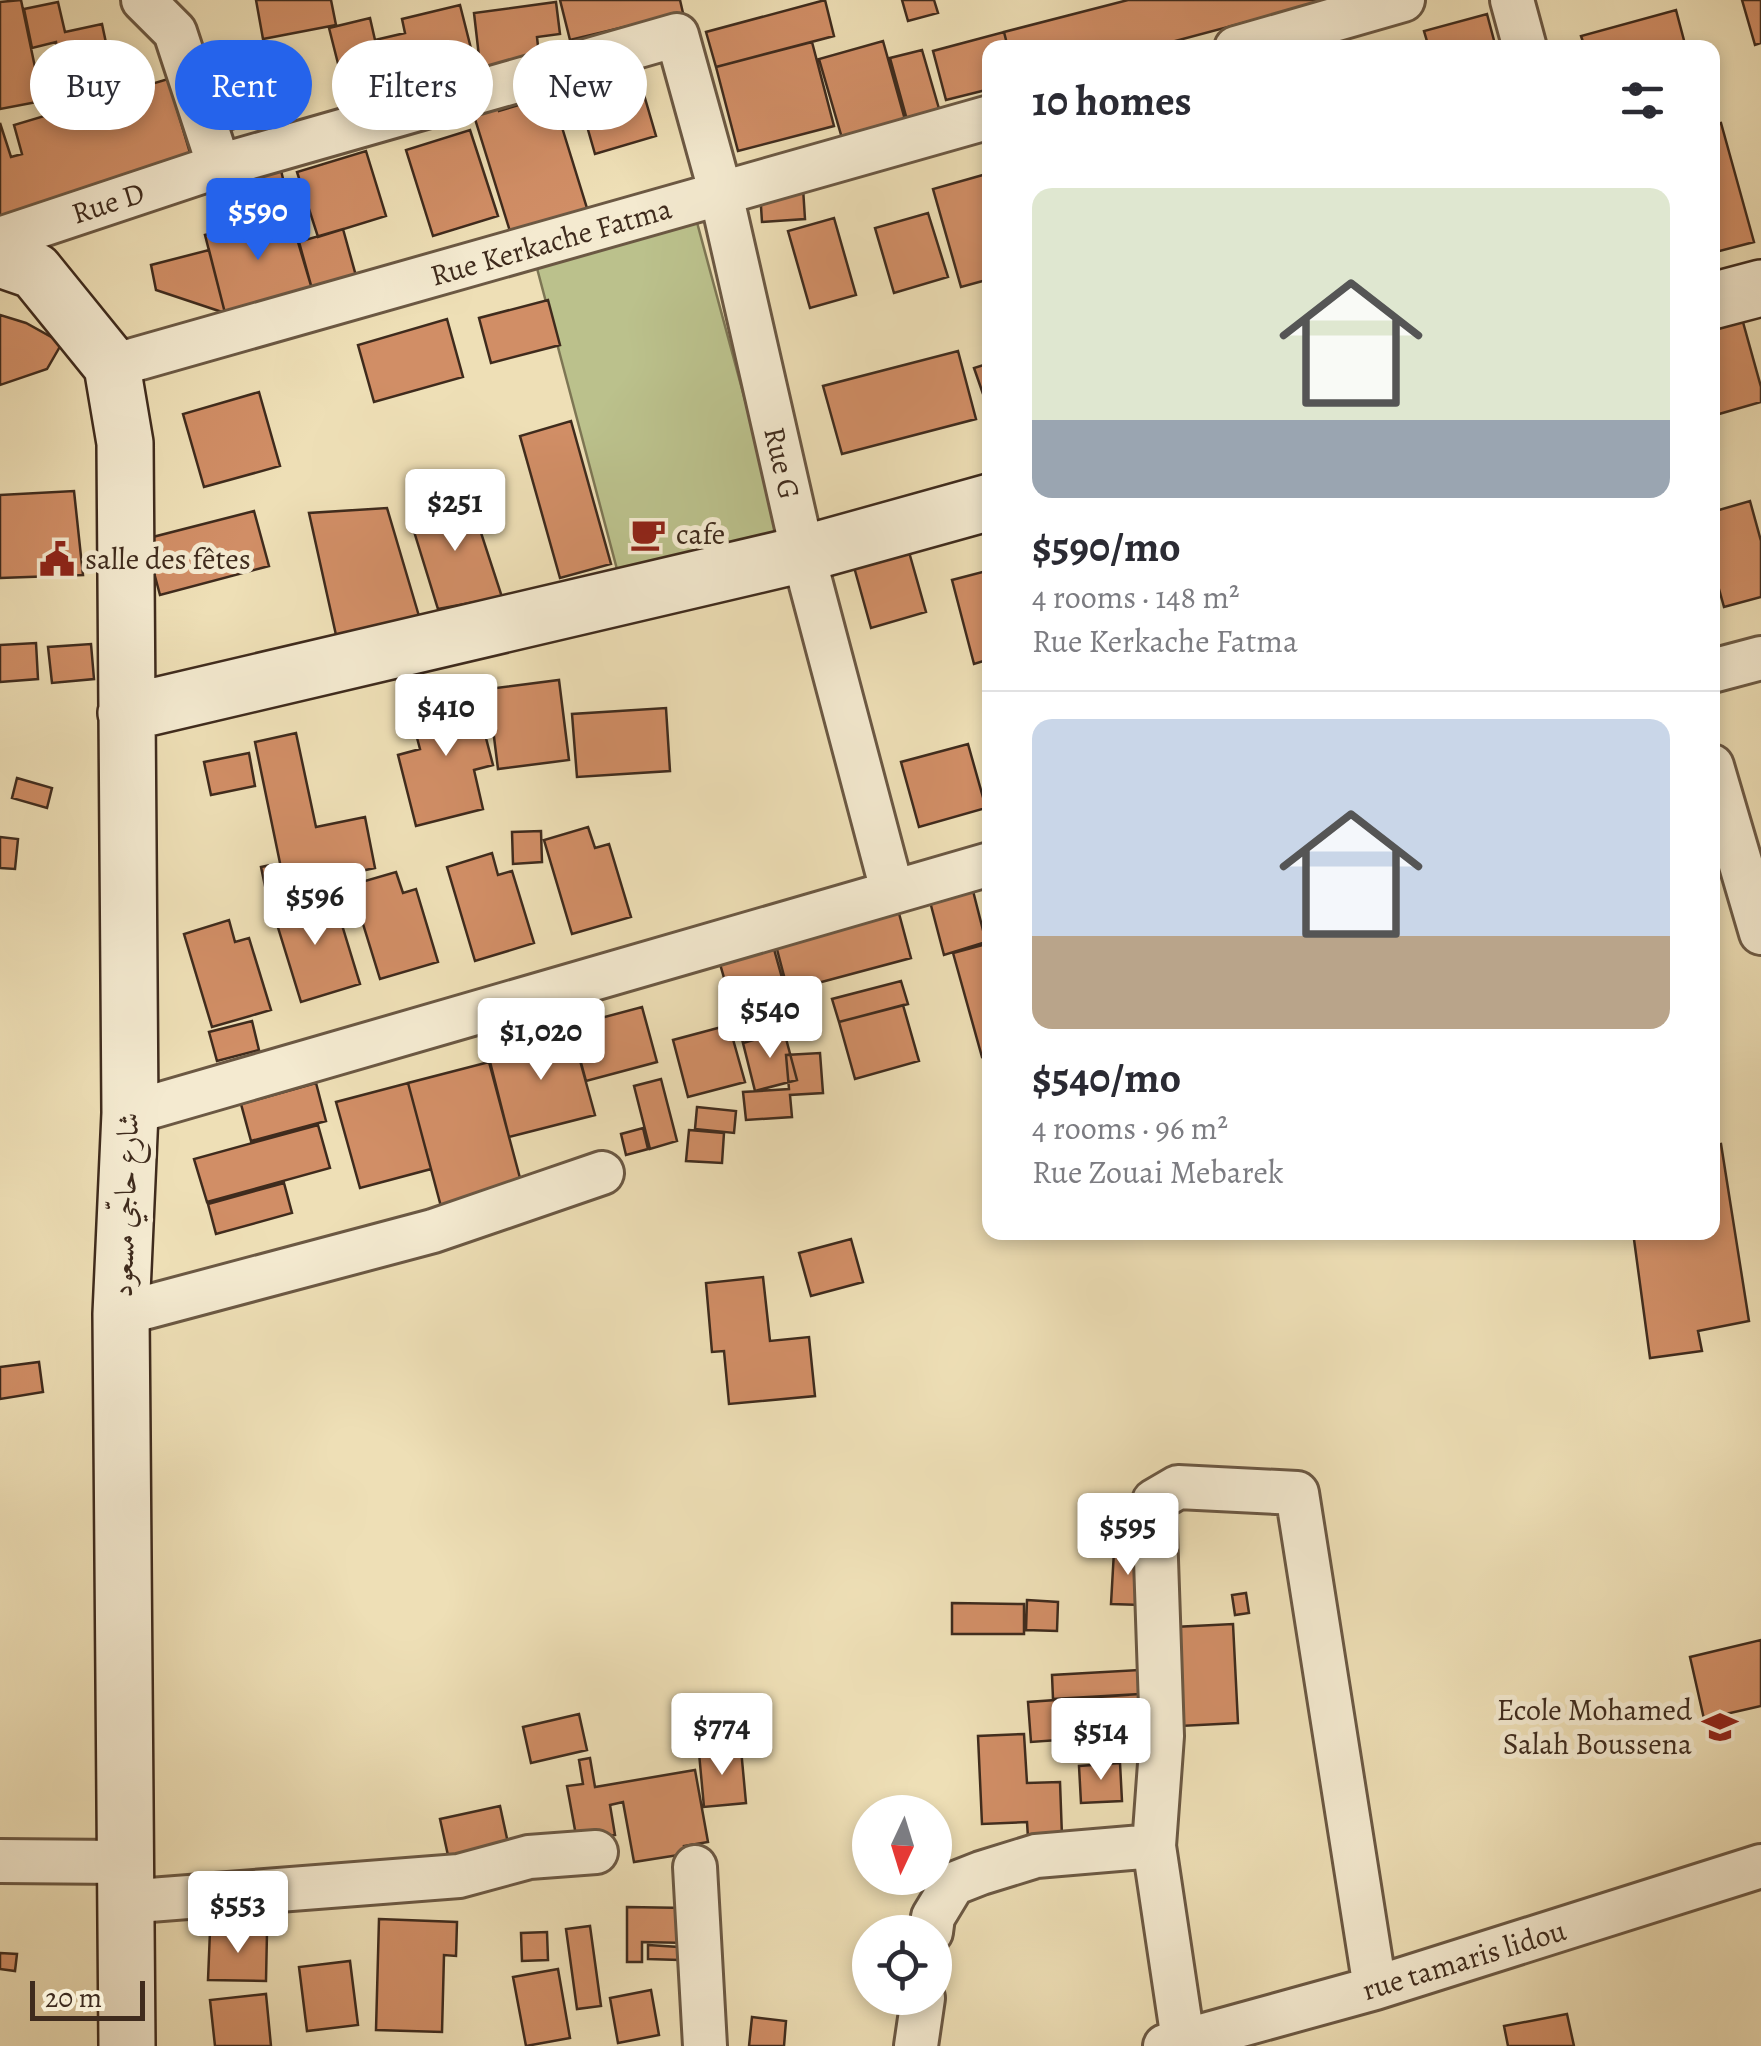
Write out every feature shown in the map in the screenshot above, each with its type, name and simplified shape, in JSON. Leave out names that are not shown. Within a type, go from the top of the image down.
[{"type":"main road","points":[[0,259],[36,271],[112,366]]},
{"type":"main road","points":[[1720,299],[1761,288]]},
{"type":"main road","name":"شارع حاجّي مسعود","points":[[112,366],[124,443],[130,1114],[120,1314],[127,2046]]},
{"type":"main road","points":[[126,713],[803,554],[982,504]]},
{"type":"street","points":[[143,0],[184,16],[219,166]]},
{"type":"street","points":[[1264,40],[1403,0]]},
{"type":"street","points":[[1512,0],[1522,40]]},
{"type":"street","name":"Rue D","points":[[0,239],[219,166],[677,34]]},
{"type":"street","name":"Rue G","points":[[677,34],[722,194],[803,554],[892,890]]},
{"type":"street","name":"Rue Kerkache Fatma","points":[[112,366],[982,119]]},
{"type":"street","points":[[1720,669],[1761,658]]},
{"type":"street","points":[[1720,786],[1753,870],[1761,933]]},
{"type":"street","points":[[130,1114],[982,866]]},
{"type":"street","points":[[120,1314],[432,1232],[602,1174]]},
{"type":"street","points":[[1174,2043],[1154,1846],[1162,1736],[1154,1501],[1178,1487],[1297,1493],[1375,1988]]},
{"type":"street","points":[[934,1915],[953,1884],[980,1873],[1036,1856],[1154,1846]]},
{"type":"street","points":[[0,1862],[124,1882],[459,1876],[529,1858],[596,1852]]},
{"type":"street","name":"rue tamaris lidou","points":[[1174,2043],[1375,1988],[1761,1866]]},
{"type":"street","points":[[695,1867],[704,2046]]},
{"type":"street","points":[[916,2046],[921,2015]]},
{"type":"green space","points":[[695,215],[786,552],[622,588],[534,257]]},
{"type":"building","points":[[21,0],[30,43],[30,103],[0,109],[0,2]]},
{"type":"building","points":[[256,0],[331,0],[336,25],[263,39]]},
{"type":"building","points":[[560,0],[680,0],[683,13],[570,40]]},
{"type":"building","points":[[825,0],[834,36],[716,67],[706,32]]},
{"type":"building","points":[[902,0],[934,0],[938,13],[908,21]]},
{"type":"building","points":[[1128,0],[1329,0],[1179,40],[1006,40],[1004,32]]},
{"type":"building","points":[[1742,0],[1761,0],[1761,43],[1755,45]]},
{"type":"building","points":[[58,2],[65,32],[102,24],[105,40],[30,40],[24,9]]},
{"type":"building","points":[[556,2],[560,34],[537,40],[513,40],[513,69],[493,72],[493,40],[477,40],[474,13]]},
{"type":"building","points":[[460,5],[469,40],[375,40],[405,33],[402,19]]},
{"type":"building","points":[[1676,10],[1684,40],[1582,40],[1581,36]]},
{"type":"building","points":[[1487,14],[1494,40],[1427,40],[1424,31]]},
{"type":"building","points":[[370,18],[375,40],[332,40],[329,28]]},
{"type":"building","points":[[1004,32],[1006,40],[982,40],[982,91],[946,100],[933,51]]},
{"type":"building","points":[[883,41],[907,127],[844,145],[819,59]]},
{"type":"building","points":[[812,42],[834,126],[738,151],[716,67]]},
{"type":"building","points":[[922,50],[942,119],[909,127],[890,58]]},
{"type":"building","points":[[168,79],[175,103],[175,130],[183,130],[193,163],[0,221],[0,123],[11,157],[22,154],[14,125],[30,120],[30,130],[155,130],[155,83]]},
{"type":"building","points":[[496,98],[499,111],[513,107],[513,130],[563,130],[590,218],[513,241],[478,130],[493,130],[493,99]]},
{"type":"building","points":[[647,105],[656,136],[595,154],[588,130],[647,130]]},
{"type":"building","points":[[1720,123],[1754,242],[1720,251]]},
{"type":"building","points":[[470,130],[498,216],[433,236],[406,150]]},
{"type":"building","points":[[366,151],[386,216],[318,237],[297,172]]},
{"type":"building","points":[[280,166],[291,213],[248,224],[235,177]]},
{"type":"building","points":[[982,175],[982,281],[961,287],[933,189]]},
{"type":"building","points":[[803,188],[805,219],[762,222],[760,191]]},
{"type":"building","points":[[291,213],[312,289],[225,313],[205,235]]},
{"type":"building","points":[[928,213],[948,277],[894,293],[875,228]]},
{"type":"building","points":[[834,218],[856,295],[810,308],[788,231]]},
{"type":"building","points":[[343,229],[356,276],[312,289],[298,242]]},
{"type":"building","points":[[209,250],[225,313],[156,290],[151,265]]},
{"type":"building","points":[[548,300],[560,345],[491,363],[479,318]]},
{"type":"building","points":[[0,315],[26,323],[62,343],[47,369],[0,385]]},
{"type":"building","points":[[1741,315],[1761,387],[1761,402],[1720,414],[1720,321]]},
{"type":"building","points":[[447,319],[463,377],[374,402],[358,345]]},
{"type":"building","points":[[958,351],[976,419],[842,454],[823,386]]},
{"type":"building","points":[[982,366],[982,391],[974,368]]},
{"type":"building","points":[[259,392],[280,466],[204,487],[183,414]]},
{"type":"building","points":[[571,421],[611,564],[560,578],[520,436]]},
{"type":"building","points":[[74,491],[83,575],[0,578],[0,495]]},
{"type":"building","points":[[469,496],[502,597],[438,609],[408,512]]},
{"type":"building","points":[[1750,501],[1761,541],[1761,597],[1724,607],[1720,593],[1720,510]]},
{"type":"building","points":[[387,508],[424,633],[340,653],[309,513]]},
{"type":"building","points":[[254,511],[269,566],[160,595],[145,539]]},
{"type":"building","points":[[909,552],[926,612],[871,628],[854,567]]},
{"type":"building","points":[[982,572],[982,662],[974,664],[952,580]]},
{"type":"building","points":[[36,643],[38,679],[0,682],[0,645]]},
{"type":"building","points":[[91,644],[94,679],[52,683],[48,647]]},
{"type":"building","points":[[559,680],[569,760],[498,769],[488,689]]},
{"type":"building","points":[[474,692],[493,765],[474,770],[483,809],[416,826],[398,755],[420,749],[409,708]]},
{"type":"building","points":[[666,708],[670,771],[577,777],[572,714]]},
{"type":"building","points":[[296,733],[316,827],[365,817],[375,868],[333,877],[336,892],[269,905],[261,867],[280,863],[255,742]]},
{"type":"building","points":[[968,744],[982,794],[982,809],[919,827],[901,762]]},
{"type":"building","points":[[249,753],[255,786],[211,795],[204,762]]},
{"type":"building","points":[[17,778],[52,788],[47,808],[12,798]]},
{"type":"building","points":[[588,827],[595,848],[609,844],[631,917],[572,934],[544,840]]},
{"type":"building","points":[[541,831],[542,862],[513,864],[512,832]]},
{"type":"building","points":[[0,837],[18,839],[15,869],[0,868]]},
{"type":"building","points":[[492,853],[498,875],[512,871],[534,943],[475,961],[447,867]]},
{"type":"building","points":[[396,872],[403,893],[416,889],[438,962],[380,979],[351,885]]},
{"type":"building","points":[[971,883],[982,926],[982,943],[944,955],[928,894]]},
{"type":"building","points":[[318,894],[324,916],[338,912],[360,984],[301,1002],[272,908]]},
{"type":"building","points":[[897,906],[911,958],[788,991],[774,938]]},
{"type":"building","points":[[229,920],[235,942],[249,938],[271,1010],[212,1027],[184,934]]},
{"type":"building","points":[[772,942],[796,1028],[743,1043],[718,957]]},
{"type":"building","points":[[982,945],[982,1057],[953,953]]},
{"type":"building","points":[[901,981],[908,1004],[839,1022],[832,999]]},
{"type":"building","points":[[903,1005],[919,1061],[855,1079],[839,1022]]},
{"type":"building","points":[[642,1007],[657,1062],[586,1081],[571,1026]]},
{"type":"building","points":[[252,1021],[259,1050],[217,1061],[209,1032]]},
{"type":"building","points":[[729,1025],[745,1082],[688,1097],[673,1040]]},
{"type":"building","points":[[571,1028],[595,1115],[509,1137],[487,1050]]},
{"type":"building","points":[[784,1031],[797,1080],[755,1091],[743,1043]]},
{"type":"building","points":[[820,1053],[823,1093],[790,1095],[792,1117],[746,1120],[743,1092],[789,1089],[786,1055]]},
{"type":"building","points":[[489,1062],[524,1193],[443,1214],[408,1083]]},
{"type":"building","points":[[661,1079],[677,1141],[650,1149],[634,1086]]},
{"type":"building","points":[[316,1083],[326,1121],[251,1141],[241,1104]]},
{"type":"building","points":[[408,1083],[431,1169],[360,1188],[336,1102]]},
{"type":"building","points":[[697,1107],[736,1111],[734,1133],[695,1129]]},
{"type":"building","points":[[318,1125],[330,1168],[207,1202],[194,1159]]},
{"type":"building","points":[[643,1128],[648,1149],[626,1155],[621,1134]]},
{"type":"building","points":[[689,1130],[724,1133],[722,1163],[686,1161]]},
{"type":"building","points":[[1720,1144],[1749,1321],[1698,1331],[1702,1351],[1650,1358],[1634,1240],[1720,1240]]},
{"type":"building","points":[[284,1183],[292,1213],[216,1234],[208,1204]]},
{"type":"building","points":[[851,1239],[863,1282],[811,1296],[799,1253]]},
{"type":"building","points":[[763,1277],[770,1341],[809,1337],[815,1396],[729,1404],[724,1351],[712,1352],[706,1283]]},
{"type":"building","points":[[39,1362],[43,1392],[0,1399],[0,1367]]},
{"type":"building","points":[[1114,1551],[1144,1553],[1142,1605],[1111,1604]]},
{"type":"building","points":[[1246,1593],[1249,1613],[1235,1615],[1232,1595]]},
{"type":"building","points":[[1027,1600],[1058,1602],[1057,1631],[1026,1630]]},
{"type":"building","points":[[952,1603],[1024,1604],[1024,1634],[952,1634]]},
{"type":"building","points":[[1233,1624],[1238,1723],[1180,1726],[1174,1627]]},
{"type":"building","points":[[1761,1640],[1761,1706],[1704,1719],[1690,1657]]},
{"type":"building","points":[[1139,1670],[1140,1694],[1053,1699],[1052,1675]]},
{"type":"building","points":[[1140,1694],[1143,1734],[1031,1742],[1028,1702]]},
{"type":"building","points":[[579,1714],[587,1750],[531,1763],[523,1727]]},
{"type":"building","points":[[1024,1734],[1027,1783],[1060,1782],[1062,1836],[1028,1838],[1027,1822],[982,1824],[978,1736]]},
{"type":"building","points":[[741,1749],[746,1803],[704,1807],[699,1753]]},
{"type":"building","points":[[590,1758],[595,1787],[695,1770],[708,1842],[684,1846],[685,1854],[634,1862],[623,1802],[610,1805],[615,1835],[577,1841],[567,1786],[583,1784],[579,1760]]},
{"type":"building","points":[[1120,1763],[1122,1801],[1081,1803],[1079,1766]]},
{"type":"building","points":[[500,1806],[511,1857],[451,1869],[440,1819]]},
{"type":"building","points":[[627,1907],[688,1908],[687,1943],[642,1942],[642,1962],[627,1962]]},
{"type":"building","points":[[379,1919],[457,1922],[456,1956],[444,1955],[442,2032],[376,2030]]},
{"type":"building","points":[[590,1926],[601,2006],[577,2009],[566,1929]]},
{"type":"building","points":[[210,1931],[267,1932],[266,1981],[208,1980]]},
{"type":"building","points":[[547,1932],[548,1960],[522,1961],[521,1933]]},
{"type":"building","points":[[648,1945],[679,1947],[679,1960],[648,1959]]},
{"type":"building","points":[[0,1953],[17,1954],[15,1971],[0,1969]]},
{"type":"building","points":[[350,1961],[358,2025],[307,2031],[299,1967]]},
{"type":"building","points":[[558,1969],[570,2038],[526,2046],[513,1977]]},
{"type":"building","points":[[651,1990],[659,2035],[618,2043],[610,1998]]},
{"type":"building","points":[[266,1994],[271,2046],[215,2046],[210,2000]]},
{"type":"building","points":[[1567,2014],[1574,2046],[1508,2046],[1504,2026]]},
{"type":"building","points":[[752,2017],[786,2021],[784,2046],[749,2046]]},
{"type":"place","name":"cafe","points":[[648,534]]},
{"type":"place","name":"salle des fêtes","points":[[57,559]]},
{"type":"place","name":"Ecole Mohamed Salah Boussena","points":[[1720,1727]]}]
